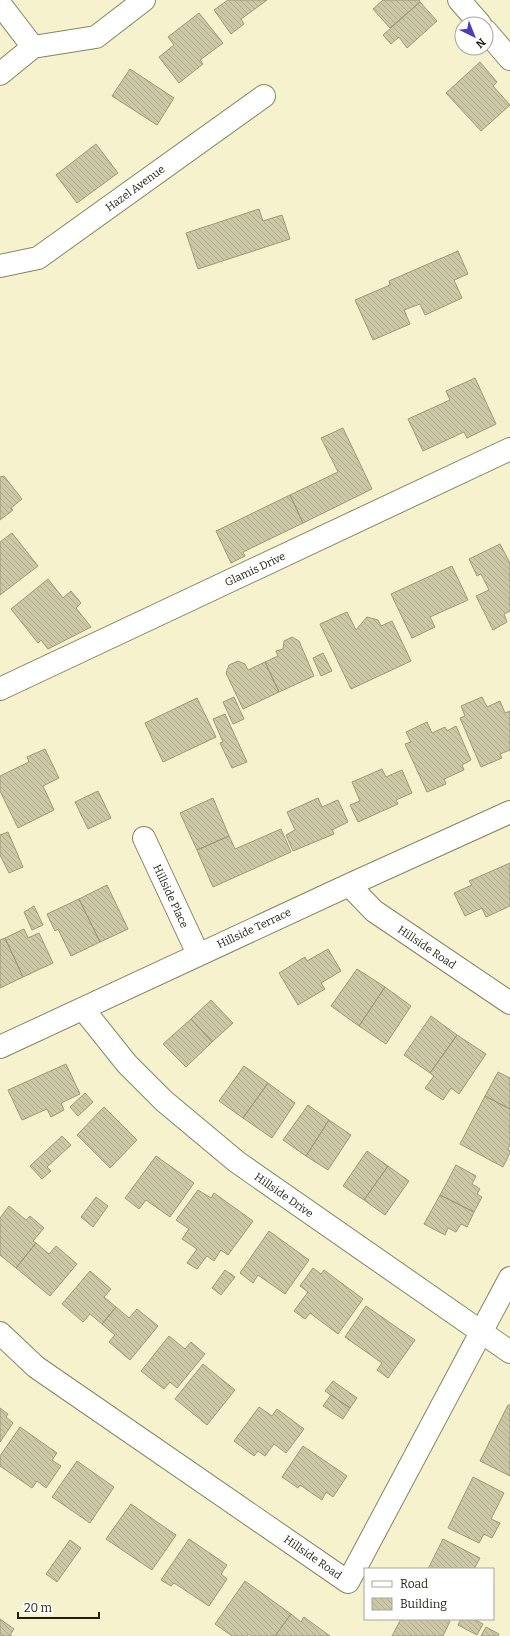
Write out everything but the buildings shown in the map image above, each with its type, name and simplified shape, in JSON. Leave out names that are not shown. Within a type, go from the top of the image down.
[{"type":"street","points":[[0,74],[33,48],[96,37],[144,0]]},
{"type":"street","points":[[459,0],[473,16]]},
{"type":"street","points":[[0,4],[33,48]]},
{"type":"street","points":[[494,40],[510,59]]},
{"type":"street","name":"Hazel Avenue","points":[[0,266],[38,258],[264,96]]},
{"type":"street","name":"Glamis Drive","points":[[0,689],[510,449]]},
{"type":"street","name":"Hillside Terrace","points":[[0,1047],[198,954],[510,812]]},
{"type":"street","name":"Hillside Place","points":[[144,838],[198,954]]},
{"type":"street","name":"Hillside Road","points":[[349,885],[374,912],[510,1003]]},
{"type":"street","name":"Hillside Drive","points":[[83,1009],[128,1064],[154,1091],[237,1162],[510,1352]]},
{"type":"street","name":"Hillside Road","points":[[0,1333],[36,1367],[348,1582],[510,1278]]}]
